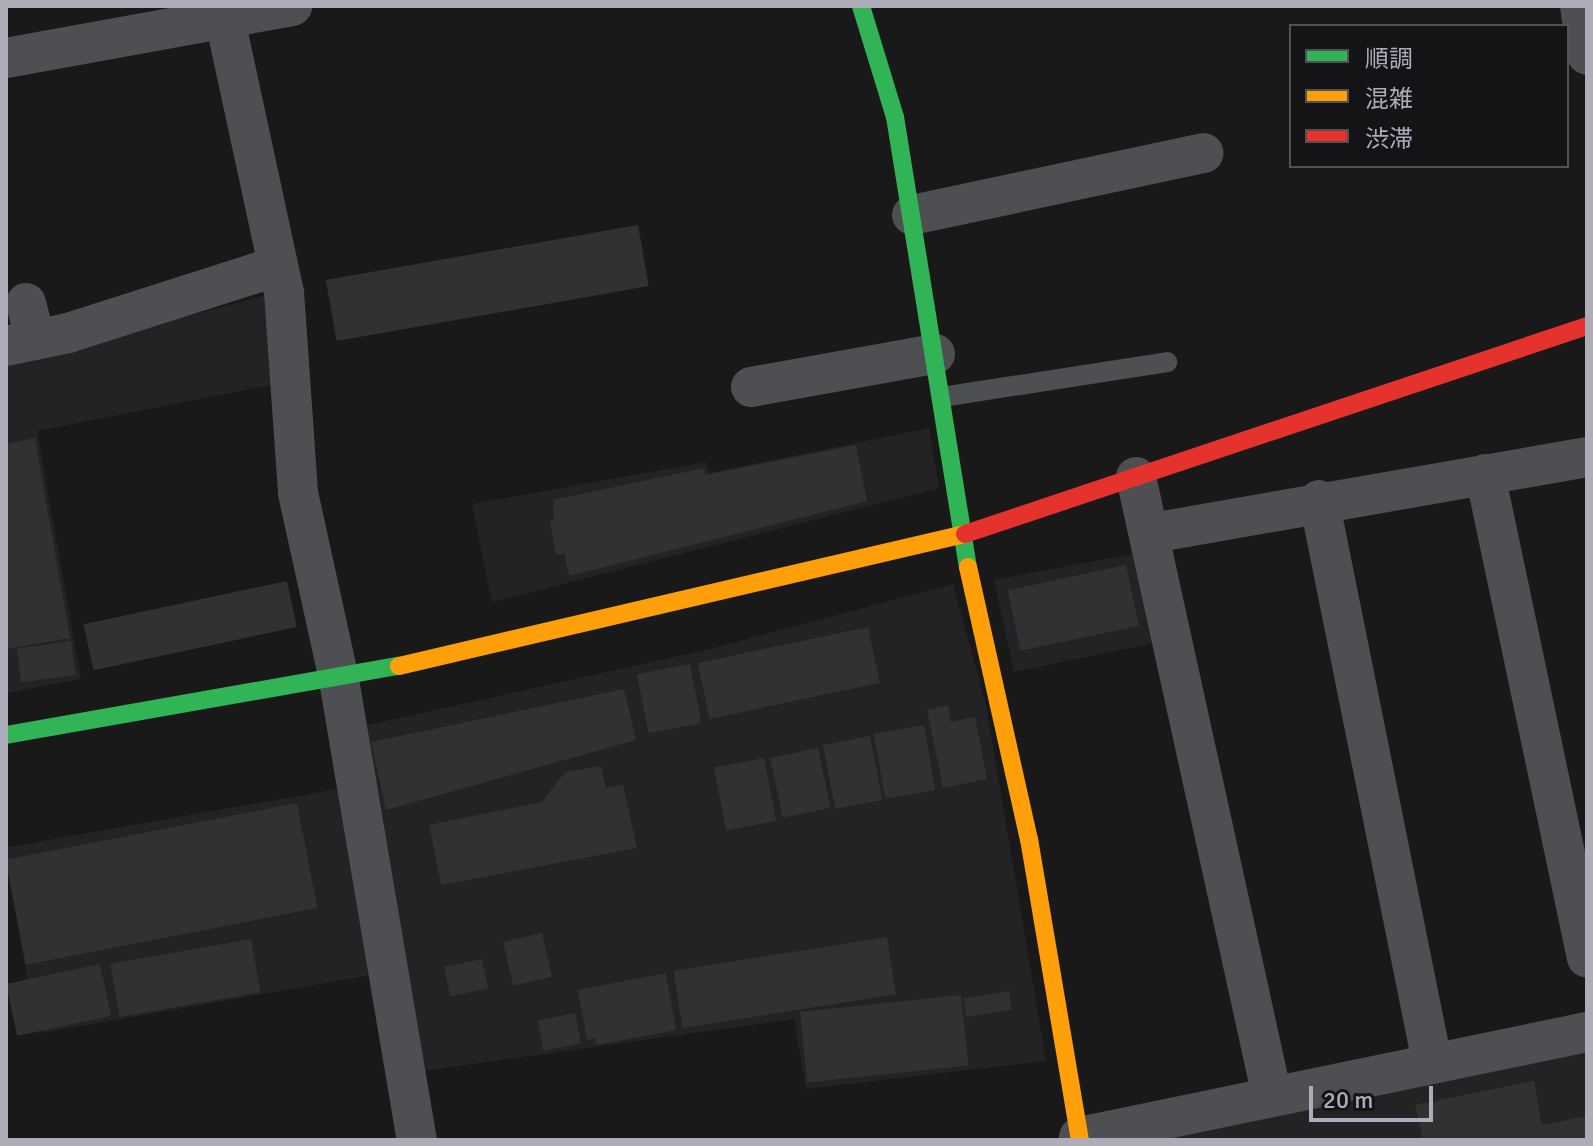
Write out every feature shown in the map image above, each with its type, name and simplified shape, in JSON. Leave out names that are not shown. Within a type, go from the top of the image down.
[{"type":"street","points":[[6,58],[223,12],[292,6]]},
{"type":"street","points":[[861,6],[895,117],[964,534],[1029,839],[1079,1138],[1587,1032]]},
{"type":"street","points":[[1580,6],[1587,55]]},
{"type":"street","points":[[223,12],[278,266],[298,493],[339,680],[417,1140]]},
{"type":"street","points":[[912,215],[1203,153]]},
{"type":"street","points":[[22,330],[278,266]]},
{"type":"street","points":[[6,735],[339,680],[964,534],[1587,326]]},
{"type":"street","points":[[751,387],[935,354]]},
{"type":"street","points":[[1152,533],[1319,500],[1587,457]]},
{"type":"street","points":[[1485,474],[1587,957]]},
{"type":"street","points":[[1136,477],[1144,518],[1152,533],[1272,1096]]},
{"type":"street","points":[[1319,500],[1432,1062]]},
{"type":"lane","points":[[942,397],[1167,362]]},
{"type":"shaded area","points":[[267,295],[276,384],[37,431],[81,679],[6,693],[6,364]]},
{"type":"shaded area","points":[[929,428],[939,488],[492,602],[472,504],[706,462],[709,473]]},
{"type":"shaded area","points":[[1132,554],[1153,564],[1169,640],[1014,672],[994,580]]},
{"type":"shaded area","points":[[953,584],[986,705],[1046,1061],[806,1089],[794,1019],[423,1071],[363,726],[710,649]]},
{"type":"shaded area","points":[[343,788],[376,974],[37,1034],[6,847]]},
{"type":"shaded area","points":[[1587,1046],[1587,1140],[1136,1140]]},
{"type":"building","points":[[638,225],[649,286],[337,341],[326,280]]},
{"type":"building","points":[[35,438],[70,638],[6,649],[6,444]]},
{"type":"building","points":[[856,445],[867,501],[569,576],[564,553],[556,555],[550,522],[554,520],[553,500],[704,468],[705,475]]},
{"type":"building","points":[[1126,565],[1139,626],[1021,651],[1008,590]]},
{"type":"building","points":[[287,581],[297,627],[93,670],[84,624]]},
{"type":"building","points":[[868,627],[880,683],[710,719],[698,663]]},
{"type":"building","points":[[71,641],[76,675],[21,682],[17,649]]},
{"type":"building","points":[[690,664],[701,723],[648,733],[637,674]]},
{"type":"building","points":[[624,689],[636,740],[386,810],[371,742]]},
{"type":"building","points":[[948,705],[951,722],[975,717],[987,779],[943,788],[927,710]]},
{"type":"building","points":[[924,725],[935,790],[885,799],[874,734]]},
{"type":"building","points":[[870,736],[882,800],[835,809],[823,745]]},
{"type":"building","points":[[818,748],[831,808],[783,818],[770,758]]},
{"type":"building","points":[[764,758],[776,821],[726,831],[714,768]]},
{"type":"building","points":[[601,766],[606,788],[623,785],[637,848],[441,885],[429,825],[542,802],[565,772]]},
{"type":"building","points":[[297,803],[317,908],[26,965],[6,860]]},
{"type":"building","points":[[542,933],[552,977],[513,986],[503,942]]},
{"type":"building","points":[[887,937],[896,994],[683,1028],[674,971]]},
{"type":"building","points":[[251,939],[260,992],[120,1017],[110,964]]},
{"type":"building","points":[[482,959],[488,988],[450,996],[444,967]]},
{"type":"building","points":[[100,964],[111,1016],[17,1036],[6,984]]},
{"type":"building","points":[[666,973],[676,1030],[596,1045],[595,1038],[587,1040],[578,990]]},
{"type":"building","points":[[1009,991],[1012,1010],[967,1017],[964,998]]},
{"type":"building","points":[[961,995],[968,1066],[807,1083],[800,1012]]},
{"type":"building","points":[[575,1013],[581,1043],[544,1051],[538,1020]]},
{"type":"building","points":[[1534,1081],[1542,1125],[1587,1116],[1587,1140],[1423,1140],[1415,1105]]},
{"type":"traffic: fast","points":[[861,6],[895,117],[968,567]]},
{"type":"traffic: fast","points":[[6,735],[399,666]]},
{"type":"traffic: slow","points":[[399,666],[965,534]]},
{"type":"traffic: slow","points":[[968,567],[1029,839],[1080,1140]]},
{"type":"traffic: jam","points":[[965,534],[1587,326]]}]
